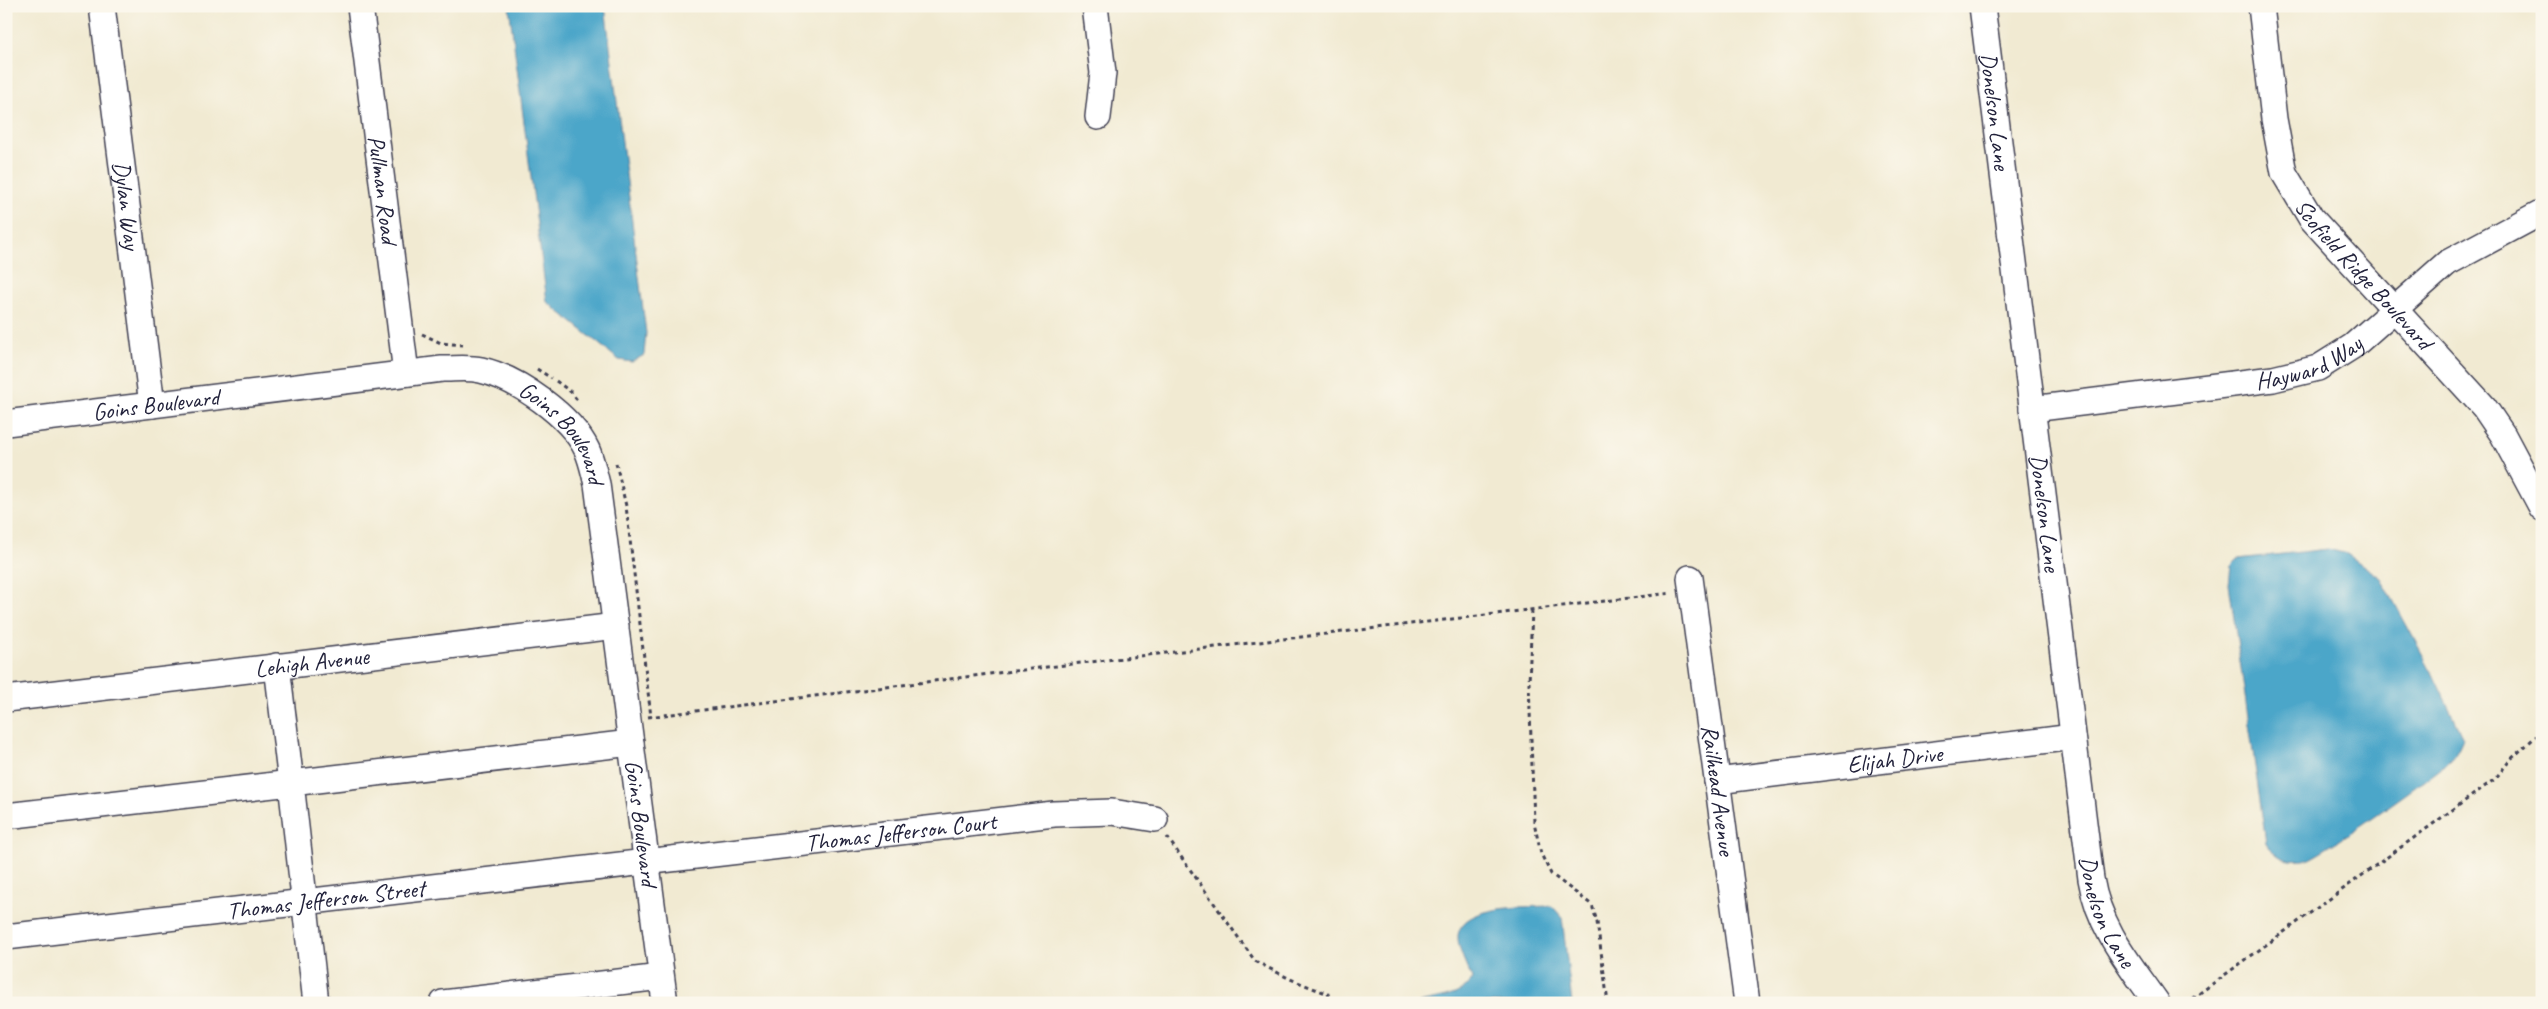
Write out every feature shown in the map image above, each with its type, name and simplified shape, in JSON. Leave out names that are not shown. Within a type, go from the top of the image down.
[{"type":"street","name":"Dylan Way","points":[[102,6],[152,405]]},
{"type":"street","name":"Pullman Road","points":[[360,6],[406,373]]},
{"type":"street","points":[[1095,6],[1102,72],[1098,117]]},
{"type":"street","name":"Donelson Lane","points":[[1982,6],[2091,879],[2096,905],[2109,935],[2157,1003]]},
{"type":"street","name":"Scofield Ridge Boulevard","points":[[2261,6],[2278,147],[2284,173],[2311,218],[2489,414],[2503,435],[2542,508]]},
{"type":"street","name":"Hayward Way","points":[[2032,408],[2273,379],[2305,373],[2333,360],[2353,346],[2447,263],[2542,212]]},
{"type":"street","name":"Goins Boulevard","points":[[6,423],[406,373],[470,368],[494,374],[516,384],[550,408],[578,437],[587,450],[597,484],[664,1003]]},
{"type":"street","name":"Railhead Avenue","points":[[1691,585],[1746,1003]]},
{"type":"street","name":"Lehigh Avenue","points":[[6,699],[616,626]]},
{"type":"street","points":[[276,666],[316,1003]]},
{"type":"street","points":[[6,816],[291,782],[630,731]]},
{"type":"street","name":"Elijah Drive","points":[[1717,781],[2073,737]]},
{"type":"street","name":"Thomas Jefferson Court","points":[[646,862],[1089,811],[1155,818]]},
{"type":"street","name":"Thomas Jefferson Street","points":[[6,937],[646,862]]},
{"type":"street","points":[[443,1003],[661,977]]},
{"type":"path","points":[[630,731],[997,673],[1532,610],[1691,585]]},
{"type":"path","points":[[1532,610],[1529,683],[1534,822],[1541,854],[1551,874],[1592,905],[1597,922],[1608,1003]]},
{"type":"path","points":[[2186,1003],[2495,779],[2511,759],[2542,731]]},
{"type":"path","points":[[1155,818],[1224,920],[1255,961],[1290,979],[1328,994],[1331,1003]]},
{"type":"water","points":[[509,6],[605,6],[646,333],[644,355],[632,362],[619,360],[547,302]]},
{"type":"water","points":[[2328,549],[2347,554],[2381,578],[2432,672],[2463,738],[2452,758],[2404,796],[2313,856],[2304,860],[2291,860],[2282,858],[2266,843],[2229,584],[2231,566],[2238,559]]},
{"type":"water","points":[[1552,906],[1562,917],[1572,1003],[1419,1003],[1442,998],[1463,990],[1472,979],[1458,940],[1462,925],[1471,918],[1484,912],[1498,909]]}]
